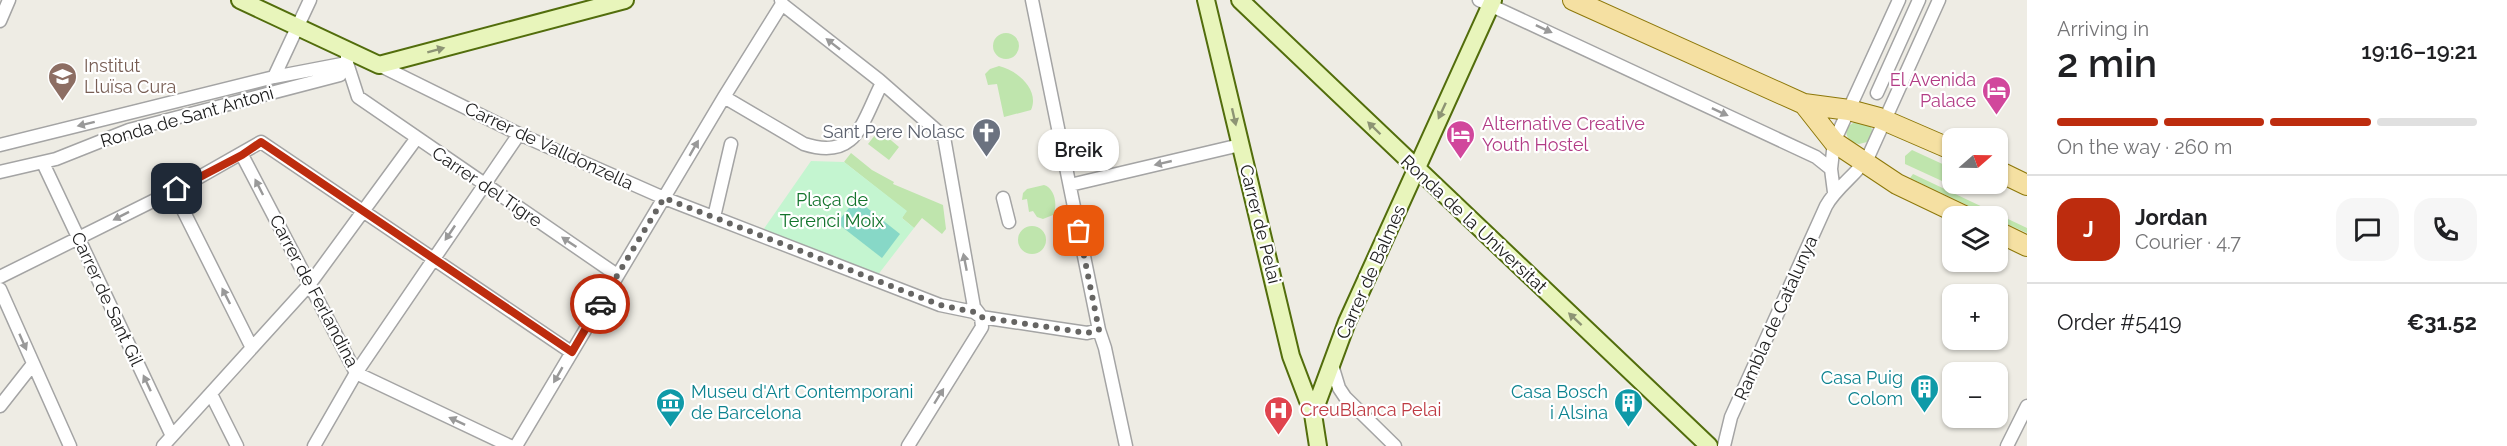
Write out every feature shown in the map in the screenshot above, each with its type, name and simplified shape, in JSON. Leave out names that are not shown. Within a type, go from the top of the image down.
[{"type":"main road","points":[[240,0],[297,27],[347,56],[379,65],[606,3],[625,0]]},
{"type":"main road","name":"Carrer de Pelai","points":[[1206,0],[1294,365],[1313,414],[1318,446]]},
{"type":"main road","name":"Ronda de la Universitat","points":[[1240,0],[1709,446]]},
{"type":"main road","points":[[1573,0],[1804,104],[1849,110],[1886,120],[1942,145]]},
{"type":"main road","name":"Carrer de Balmes","points":[[1313,414],[1332,360],[1487,2]]},
{"type":"main road","points":[[1804,104],[1834,142],[1897,184],[1943,206]]},
{"type":"main road","points":[[2008,175],[2027,184]]},
{"type":"main road","points":[[2008,237],[2027,246]]},
{"type":"street","points":[[0,21],[9,0]]},
{"type":"street","name":"Ronda de Sant Antoni","points":[[274,77],[310,0]]},
{"type":"street","points":[[1032,0],[1099,330],[1126,446]]},
{"type":"street","points":[[1834,192],[1831,168],[1834,142],[1899,0]]},
{"type":"street","points":[[1877,93],[1918,0]]},
{"type":"street","name":"Rambla de Catalunya","points":[[1724,446],[1731,417],[1834,192],[1865,162],[1939,0]]},
{"type":"street","points":[[516,446],[781,2],[882,83],[944,137],[974,307],[981,317],[982,327],[908,446]]},
{"type":"street","points":[[1487,2],[1816,157],[1831,168]]},
{"type":"street","name":"Ronda de Sant Antoni","points":[[0,145],[274,77],[347,56]]},
{"type":"street","name":"Carrer del Tigre","points":[[347,56],[358,97],[617,275]]},
{"type":"street","name":"Carrer de Valldonzella","points":[[379,65],[519,134],[664,198],[940,305],[974,312],[981,317],[1087,333],[1099,330]]},
{"type":"street","name":"Ronda de Sant Antoni","points":[[0,172],[43,163],[129,130],[340,75]]},
{"type":"street","points":[[724,97],[804,144],[819,149],[833,150],[853,140],[882,83]]},
{"type":"street","points":[[315,446],[356,373],[519,134]]},
{"type":"street","points":[[168,441],[309,285],[416,139]]},
{"type":"street","points":[[0,277],[242,155],[261,142],[572,352]]},
{"type":"street","points":[[714,217],[731,144]]},
{"type":"street","points":[[1070,185],[1240,145]]},
{"type":"street","name":"Carrer de Ferlandina","points":[[242,155],[356,373],[510,446]]},
{"type":"street","name":"Carrer de Sant Gil","points":[[43,163],[168,441]]},
{"type":"street","points":[[173,190],[252,348]]},
{"type":"street","points":[[1004,198],[1009,222]]},
{"type":"street","points":[[0,289],[70,446]]},
{"type":"street","points":[[1332,360],[1335,377],[1346,397],[1395,446]]},
{"type":"street","points":[[0,405],[33,364]]},
{"type":"street","points":[[211,394],[237,446]]},
{"type":"street","points":[[2007,446],[2027,406]]},
{"type":"green space","points":[[1006,33],[1015,37],[1019,46],[1015,55],[1006,59],[997,55],[993,46],[997,37]]},
{"type":"green space","points":[[999,66],[1019,76],[1030,88],[1033,103],[1031,110],[1004,117],[997,84],[988,85],[985,74],[990,69]]},
{"type":"green space","points":[[1856,121],[1871,127],[1873,132],[1871,141],[1859,144],[1848,138],[1847,127]]},
{"type":"green space","points":[[879,130],[899,147],[889,160],[868,144]]},
{"type":"green space","points":[[1912,150],[1942,164],[1942,181],[1905,164],[1905,156]]},
{"type":"green space","points":[[851,153],[872,170],[894,182],[893,184],[943,205],[946,229],[942,234],[922,218],[914,228],[902,218],[906,211],[844,162]]},
{"type":"green space","name":"Plaça de Terenci Moix","points":[[811,161],[844,162],[907,211],[902,218],[914,228],[877,276],[761,233]]},
{"type":"green space","points":[[1913,174],[1942,188],[1942,193],[1910,178]]},
{"type":"green space","points":[[1044,185],[1053,193],[1055,207],[1053,215],[1043,219],[1037,217],[1033,211],[1029,212],[1027,199],[1022,200],[1023,193],[1027,189]]},
{"type":"green space","points":[[1944,194],[1955,194],[1981,206],[1969,206]]},
{"type":"green space","points":[[2008,219],[2027,228],[2027,233],[2008,224]]},
{"type":"green space","points":[[1032,226],[1042,230],[1046,240],[1042,250],[1032,254],[1022,250],[1018,240],[1022,230]]},
{"type":"shaded area","points":[[856,199],[900,234],[882,258],[837,223]]},
{"type":"way so far","points":[[600,304],[664,198],[940,305],[974,312],[981,317],[1087,333],[1099,330],[1079,231]]},
{"type":"place","name":"Institut Lluïsa Cura","points":[[63,102]]},
{"type":"place","name":"El Avenida Palace","points":[[1997,116]]},
{"type":"place","name":"Sant Pere Nolasc","points":[[986,158]]},
{"type":"place","name":"Alternative Creative Youth Hostel","points":[[1461,160]]},
{"type":"place","name":"Breik","points":[[1079,231]]},
{"type":"place","name":"Casa Puig Colom","points":[[1924,414]]},
{"type":"place","name":"Museu d'Art Contemporani de Barcelona","points":[[670,428]]},
{"type":"place","name":"Casa Bosch i Alsina","points":[[1629,428]]},
{"type":"place","name":"CreuBlanca Pelai","points":[[1279,436]]},
{"type":"route","points":[[177,189],[242,155],[261,142],[572,352],[600,304]]}]
